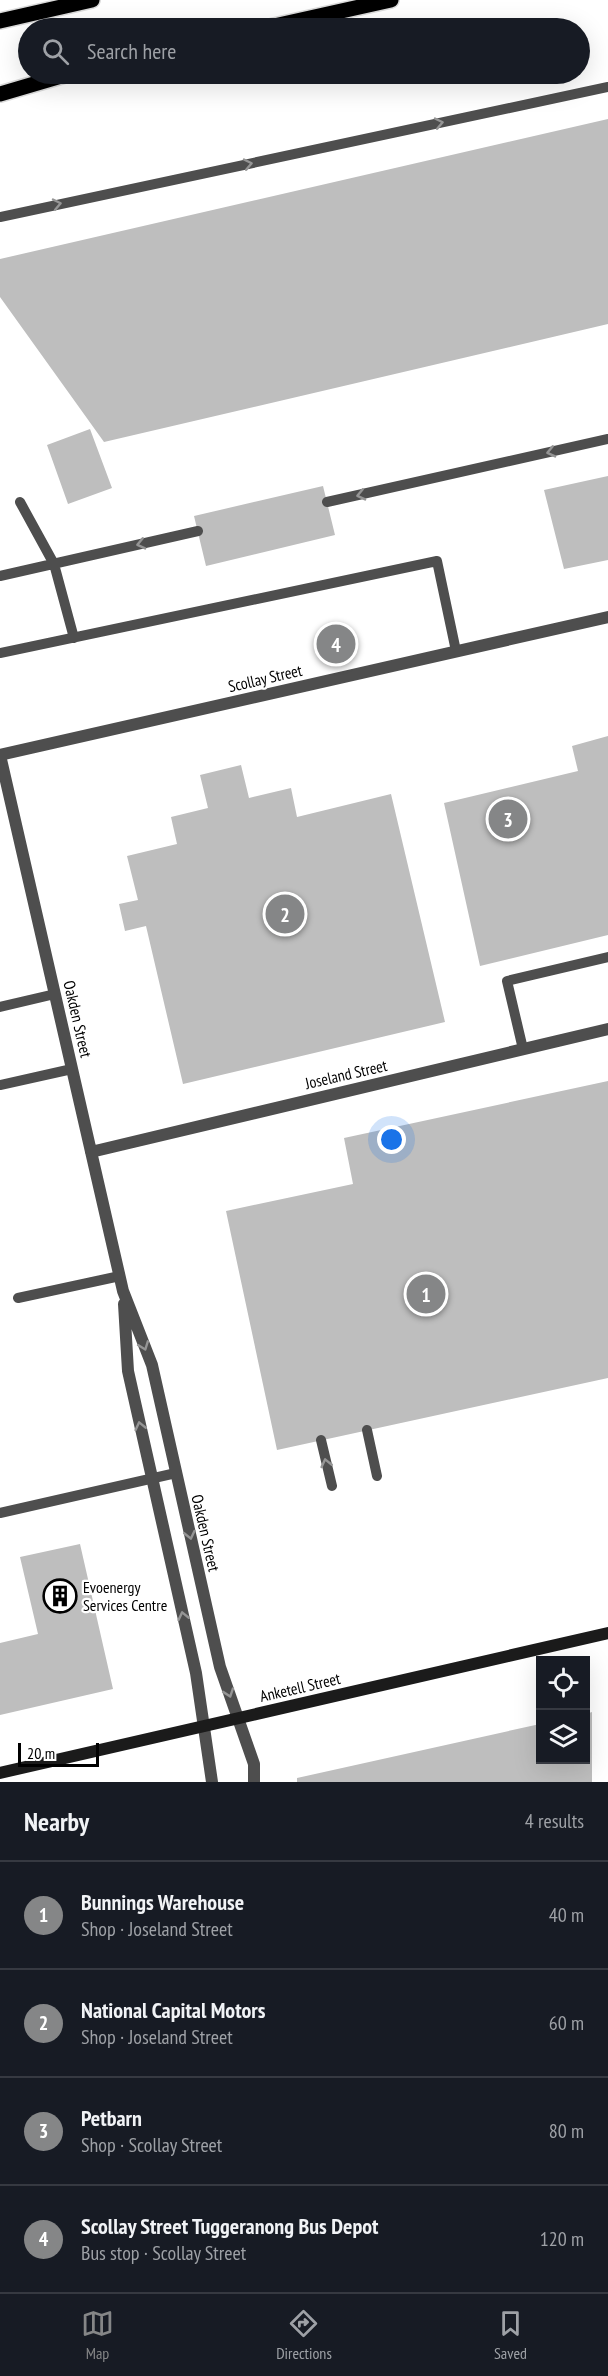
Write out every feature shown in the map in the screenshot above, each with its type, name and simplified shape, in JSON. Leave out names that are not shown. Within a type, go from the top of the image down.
[{"type":"main road","points":[[0,21],[92,0]]},
{"type":"main road","points":[[309,18],[391,0]]},
{"type":"main road","points":[[0,94],[34,84]]},
{"type":"street","name":"Scollay Street","points":[[0,755],[608,617]]},
{"type":"street","name":"Oakden Street","points":[[0,755],[120,1276],[128,1371],[196,1673],[212,1782]]},
{"type":"street","name":"Joseland Street","points":[[91,1152],[608,1029]]},
{"type":"street","name":"Oakden Street","points":[[123,1291],[152,1365],[220,1667],[254,1764],[254,1782]]},
{"type":"street","name":"Anketell Street","points":[[0,1773],[608,1633]]},
{"type":"lane","points":[[0,217],[608,87]]},
{"type":"lane","points":[[327,502],[608,439]]},
{"type":"lane","points":[[20,502],[54,564],[74,638]]},
{"type":"lane","points":[[0,576],[198,531]]},
{"type":"lane","points":[[0,653],[437,561],[456,651]]},
{"type":"lane","points":[[523,1049],[507,981],[608,957]]},
{"type":"lane","points":[[0,1007],[55,994]]},
{"type":"lane","points":[[0,1085],[72,1069]]},
{"type":"lane","points":[[18,1298],[120,1276]]},
{"type":"lane","points":[[367,1430],[377,1476]]},
{"type":"lane","points":[[321,1440],[332,1486]]},
{"type":"lane","points":[[0,1514],[176,1473]]},
{"type":"building","points":[[608,119],[608,324],[104,442],[0,297],[0,259]]},
{"type":"building","points":[[90,429],[112,488],[68,504],[47,445]]},
{"type":"building","points":[[608,476],[608,560],[564,569],[544,490]]},
{"type":"building","points":[[323,486],[335,535],[206,566],[194,516]]},
{"type":"building","points":[[608,736],[608,935],[480,966],[444,803],[578,771],[572,746]]},
{"type":"building","points":[[241,765],[249,798],[291,788],[297,817],[391,794],[445,1022],[183,1084],[146,926],[125,931],[119,904],[138,900],[127,856],[177,844],[171,817],[208,808],[200,775]]},
{"type":"building","points":[[608,1081],[608,1378],[277,1450],[226,1211],[353,1184],[344,1138]]},
{"type":"building","name":"Evoenergy Services Centre","points":[[80,1544],[113,1689],[0,1715],[0,1643],[38,1634],[20,1557]]},
{"type":"building","points":[[592,1712],[592,1782],[297,1782],[297,1778],[536,1725],[536,1764],[590,1764],[590,1713]]},
{"type":"place","name":"Scollay Street Tuggeranong Bus Depot","points":[[336,644]]},
{"type":"place","name":"Petbarn","points":[[508,819]]},
{"type":"place","name":"National Capital Motors","points":[[285,914]]},
{"type":"place","name":"Bunnings Warehouse","points":[[426,1294]]},
{"type":"place","name":"Evoenergy Services Centre","points":[[60,1596]]}]
